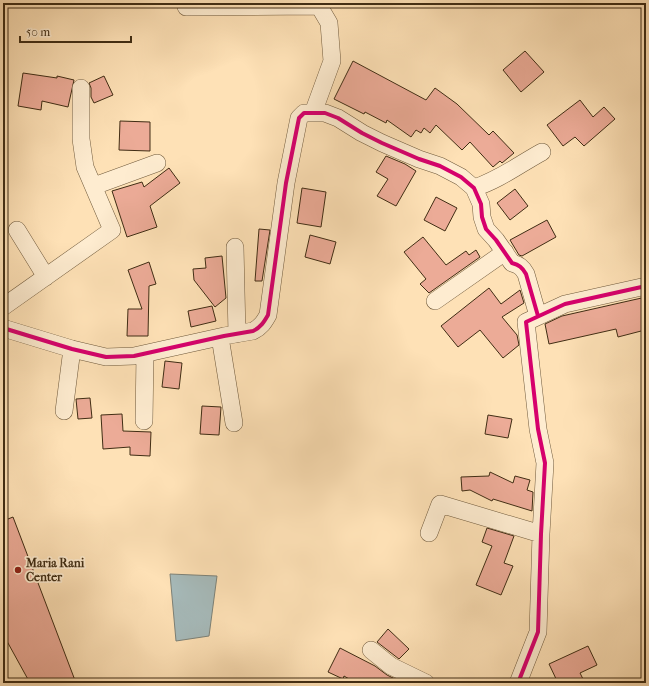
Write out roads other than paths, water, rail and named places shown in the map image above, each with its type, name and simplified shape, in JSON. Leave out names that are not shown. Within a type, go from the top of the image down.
[{"type":"street","points":[[186,7],[319,6],[329,23],[332,61],[313,113]]},
{"type":"street","points":[[3,307],[112,230],[86,167],[81,138],[80,88]]},
{"type":"street","points":[[3,328],[72,349],[106,357],[145,354],[253,331],[262,326],[268,315],[286,183],[299,118],[304,113],[325,113],[338,118],[382,143],[418,159],[440,166],[474,188],[481,204],[482,217],[486,229],[512,263],[523,268],[526,274],[538,316]]},
{"type":"street","points":[[474,188],[500,178],[518,165],[542,152]]},
{"type":"street","points":[[94,186],[157,163]]},
{"type":"street","points":[[17,230],[46,277]]},
{"type":"street","points":[[235,247],[237,334]]},
{"type":"street","points":[[435,301],[505,252]]},
{"type":"street","points":[[518,683],[538,632],[545,462],[538,429],[526,322],[565,304],[646,286]]},
{"type":"street","points":[[220,337],[234,423]]},
{"type":"street","points":[[64,412],[72,349]]},
{"type":"street","points":[[144,421],[145,354]]},
{"type":"street","points":[[429,533],[440,504],[541,534]]},
{"type":"street","points":[[371,650],[391,666],[426,683]]},
{"type":"place","name":"Maria Rani Center","points":[[18,570]]}]
